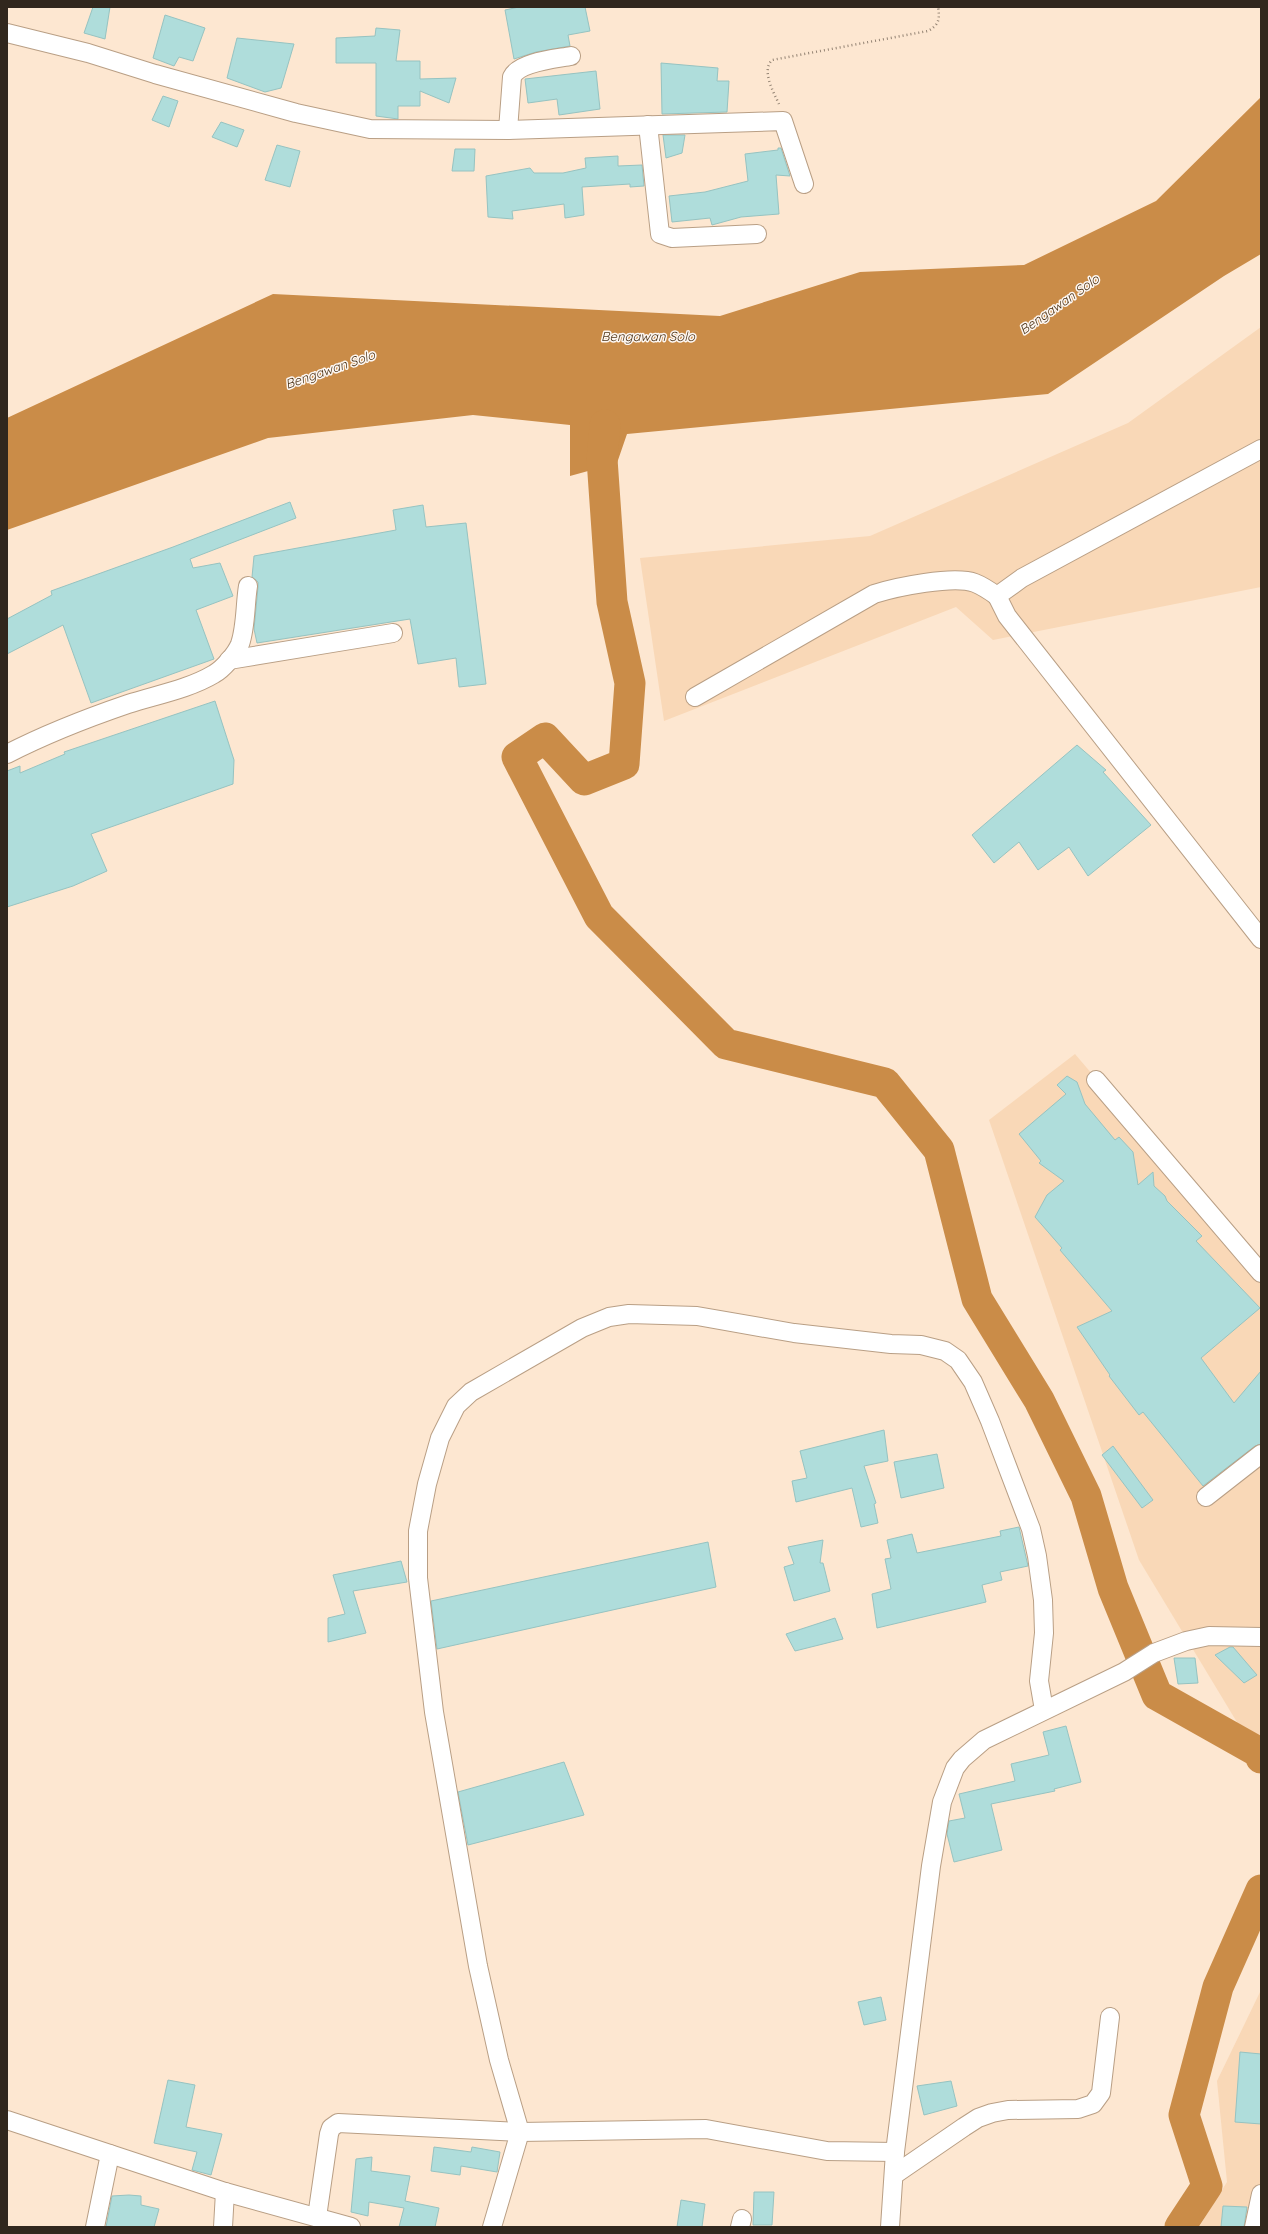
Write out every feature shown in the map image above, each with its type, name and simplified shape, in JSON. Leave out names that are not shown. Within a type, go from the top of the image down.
[{"type":"street","points":[[7,32],[88,53],[155,74],[340,124],[370,129],[508,130],[783,121],[804,184]]},
{"type":"street","points":[[508,130],[512,77],[515,70],[525,66],[571,56]]},
{"type":"street","points":[[648,125],[660,234],[672,238],[757,234]]},
{"type":"street","points":[[996,596],[1022,578],[1261,449]]},
{"type":"street","points":[[695,696],[874,594],[899,586],[959,581],[974,582],[996,596],[1007,616],[1261,939]]},
{"type":"street","points":[[7,754],[33,741],[72,725],[174,691],[215,674],[229,660],[240,644],[248,586]]},
{"type":"street","points":[[229,660],[393,633]]},
{"type":"street","points":[[1096,1080],[1261,1273]]},
{"type":"street","points":[[492,2227],[520,2132],[500,2060],[478,1966],[434,1712],[418,1578],[418,1531],[426,1484],[440,1438],[456,1406],[471,1392],[582,1328],[609,1317],[629,1314],[697,1316],[794,1333],[891,1344],[921,1345],[945,1351],[958,1360],[973,1382],[990,1421],[1031,1529],[1037,1556],[1043,1600],[1044,1633],[1039,1681],[1044,1710]]},
{"type":"street","points":[[1206,1497],[1261,1454]]},
{"type":"street","points":[[890,2227],[895,2152],[931,1866],[942,1802],[948,1784],[962,1758],[973,1748],[1004,1729],[1124,1672],[1154,1653],[1186,1641],[1209,1636],[1261,1637]]},
{"type":"street","points":[[894,2175],[978,2118],[1008,2110],[1078,2109],[1093,2104],[1102,2093],[1110,2017]]},
{"type":"street","points":[[7,2120],[225,2192],[351,2227]]},
{"type":"street","points":[[317,2217],[329,2134],[334,2125],[338,2123],[520,2132],[706,2129],[827,2151],[895,2152]]},
{"type":"street","points":[[95,2227],[110,2154]]},
{"type":"street","points":[[223,2227],[225,2192]]},
{"type":"street","points":[[1254,2227],[1261,2194]]},
{"type":"path","points":[[783,121],[768,72],[769,63],[772,60],[928,31],[937,25],[939,21],[938,7]]},
{"type":"shaded area","points":[[1261,327],[1261,587],[993,640],[956,607],[664,721],[640,558],[870,536],[1128,423]]},
{"type":"shaded area","points":[[1075,1054],[1261,1272],[1261,1762],[1139,1560],[989,1120]]},
{"type":"shaded area","points":[[1261,1990],[1261,2227],[1199,2227],[1227,2182],[1217,2081]]},
{"type":"water","name":"Bengawan Solo","points":[[1261,97],[1261,254],[1224,276],[1048,394],[627,434],[617,463],[570,476],[570,425],[473,415],[268,438],[7,530],[7,418],[273,294],[720,316],[860,272],[1024,265],[1156,201]]},
{"type":"building","points":[[93,7],[110,7],[105,39],[84,33]]},
{"type":"building","points":[[519,7],[585,7],[590,31],[568,35],[570,46],[536,52],[514,59],[505,10]]},
{"type":"building","points":[[165,15],[205,28],[193,61],[179,57],[174,66],[153,58]]},
{"type":"building","points":[[376,28],[400,30],[396,61],[420,61],[420,79],[456,78],[449,103],[420,91],[420,106],[398,106],[398,119],[376,116],[376,63],[336,63],[336,38],[375,36]]},
{"type":"building","points":[[237,38],[294,44],[281,88],[265,92],[227,78]]},
{"type":"building","points":[[661,63],[718,68],[717,81],[729,81],[727,112],[662,114]]},
{"type":"building","points":[[596,71],[600,109],[559,115],[557,99],[528,103],[525,79]]},
{"type":"building","points":[[163,96],[178,101],[169,127],[152,120]]},
{"type":"building","points":[[221,122],[244,130],[237,147],[212,137]]},
{"type":"building","points":[[663,135],[685,135],[682,153],[666,158]]},
{"type":"building","points":[[277,145],[300,151],[290,187],[265,180]]},
{"type":"building","points":[[778,148],[781,148],[790,176],[776,175],[779,214],[741,217],[712,225],[710,218],[672,222],[669,196],[705,192],[748,181],[745,154],[778,150]]},
{"type":"building","points":[[455,149],[475,149],[474,171],[452,171]]},
{"type":"building","points":[[618,156],[618,166],[642,165],[644,186],[630,187],[630,184],[582,187],[584,215],[565,218],[564,204],[512,211],[513,219],[488,217],[486,176],[530,168],[534,173],[563,173],[586,168],[585,158]]},
{"type":"building","points":[[290,502],[296,518],[190,559],[193,568],[220,563],[233,596],[196,610],[214,659],[91,703],[63,625],[7,654],[7,619],[52,595],[51,591],[173,547]]},
{"type":"building","points":[[423,505],[426,527],[466,523],[486,684],[459,687],[456,658],[418,664],[410,619],[257,643],[254,629],[258,582],[252,577],[254,556],[396,530],[393,510]]},
{"type":"building","points":[[215,701],[234,760],[233,784],[91,834],[107,871],[73,886],[7,907],[7,771],[20,766],[20,773],[65,754],[64,752]]},
{"type":"building","points":[[1077,745],[1106,770],[1103,772],[1151,825],[1088,876],[1069,847],[1038,870],[1019,842],[994,863],[972,835]]},
{"type":"building","points":[[1067,1076],[1077,1082],[1085,1104],[1115,1140],[1119,1137],[1133,1152],[1138,1185],[1153,1172],[1154,1186],[1202,1236],[1196,1241],[1260,1308],[1201,1358],[1234,1403],[1261,1371],[1261,1444],[1255,1446],[1203,1486],[1143,1412],[1139,1415],[1109,1376],[1110,1375],[1077,1327],[1112,1311],[1060,1250],[1062,1248],[1035,1217],[1047,1195],[1064,1181],[1039,1163],[1041,1161],[1019,1134],[1066,1094],[1057,1085]]},
{"type":"building","points":[[884,1430],[888,1461],[864,1466],[876,1503],[874,1504],[878,1523],[861,1527],[852,1488],[796,1502],[792,1481],[807,1478],[800,1451]]},
{"type":"building","points":[[1113,1446],[1153,1500],[1142,1508],[1102,1455]]},
{"type":"building","points":[[937,1454],[944,1488],[901,1498],[894,1462]]},
{"type":"building","points":[[1019,1527],[1028,1566],[1000,1572],[1002,1580],[982,1585],[986,1602],[877,1628],[872,1594],[891,1589],[885,1559],[891,1558],[887,1540],[912,1534],[917,1553],[1001,1536],[1000,1531]]},
{"type":"building","points":[[823,1540],[820,1563],[823,1563],[830,1591],[794,1601],[784,1567],[794,1564],[788,1547]]},
{"type":"building","points":[[708,1542],[716,1587],[437,1649],[431,1601]]},
{"type":"building","points":[[401,1561],[407,1582],[353,1591],[366,1633],[328,1642],[328,1618],[345,1614],[333,1575]]},
{"type":"building","points":[[835,1618],[843,1639],[795,1651],[786,1634]]},
{"type":"building","points":[[1230,1647],[1233,1647],[1257,1675],[1244,1683],[1215,1655]]},
{"type":"building","points":[[1174,1658],[1195,1658],[1198,1683],[1178,1684]]},
{"type":"building","points":[[1066,1726],[1081,1782],[1054,1789],[1055,1791],[991,1804],[1002,1850],[954,1862],[947,1834],[949,1821],[965,1818],[959,1794],[1015,1781],[1011,1764],[1049,1755],[1043,1732]]},
{"type":"building","points":[[564,1762],[584,1815],[468,1845],[458,1792]]},
{"type":"building","points":[[881,1997],[886,2020],[864,2025],[858,2002]]},
{"type":"building","points":[[1240,2052],[1261,2054],[1261,2124],[1235,2122]]},
{"type":"building","points":[[168,2080],[195,2085],[186,2127],[222,2134],[211,2175],[192,2170],[197,2152],[154,2143]]},
{"type":"building","points":[[951,2081],[957,2106],[924,2115],[917,2086]]},
{"type":"building","points":[[434,2147],[471,2152],[472,2147],[500,2152],[497,2172],[461,2166],[460,2175],[431,2171]]},
{"type":"building","points":[[372,2157],[371,2171],[410,2176],[405,2201],[439,2208],[435,2227],[399,2227],[404,2208],[369,2202],[368,2216],[351,2212],[356,2159]]},
{"type":"building","points":[[754,2192],[774,2192],[772,2225],[753,2225]]},
{"type":"building","points":[[112,2196],[141,2196],[141,2205],[159,2209],[154,2227],[106,2227]]},
{"type":"building","points":[[681,2200],[705,2204],[702,2227],[677,2227]]},
{"type":"building","points":[[1223,2206],[1247,2207],[1244,2227],[1221,2227]]},
{"type":"waterway","points":[[605,425],[602,459],[612,602],[630,683],[624,764],[584,780],[545,738],[517,757],[599,916],[726,1044],[885,1083],[939,1150],[977,1299],[1039,1400],[1086,1496],[1113,1588],[1157,1695],[1260,1753],[1261,1758]]},
{"type":"waterway","points":[[1180,2227],[1207,2186],[1184,2115],[1218,1987],[1261,1890]]}]
